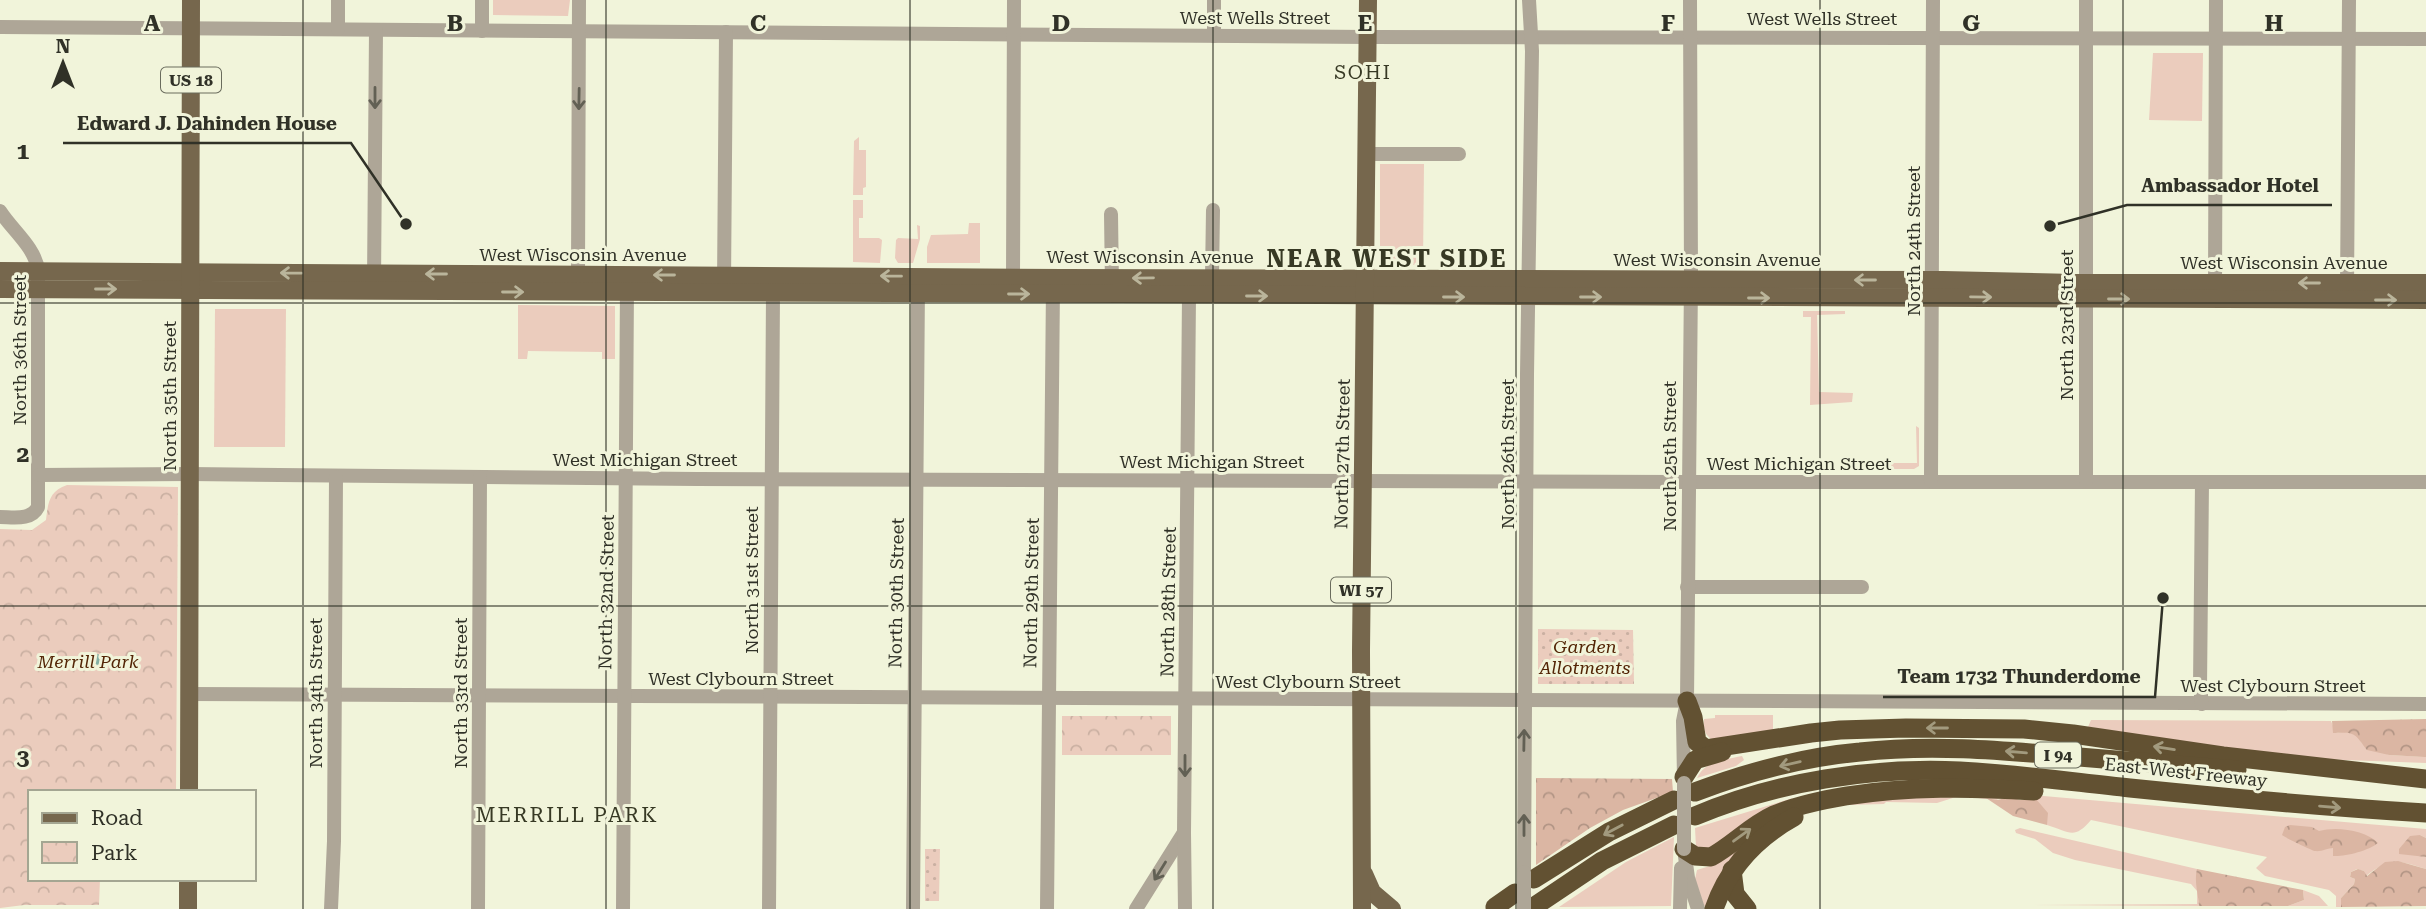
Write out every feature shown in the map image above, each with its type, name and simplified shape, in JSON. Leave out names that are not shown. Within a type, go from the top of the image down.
[{"type":"highway","points":[[1687,701],[1697,742],[1700,746],[1713,749],[1840,730],[2024,729],[2222,756],[2426,779]]},
{"type":"highway","points":[[1684,788],[1695,760],[1749,743]]},
{"type":"highway","name":"East-West Freeway","points":[[1529,876],[1684,788],[1826,756],[1894,749],[1949,748],[2426,786]]},
{"type":"highway","name":"East-West Freeway","points":[[1695,816],[1786,787],[1847,776],[1900,771],[1962,771],[2263,801],[2426,813]]},
{"type":"highway","points":[[1684,849],[1695,856],[1712,858],[1750,828],[1772,816],[1804,805],[1885,790],[1936,787],[2146,799],[2263,801]]},
{"type":"highway","points":[[1714,909],[1732,870],[1752,848],[1787,821],[1815,807],[1851,796]]},
{"type":"highway","points":[[1495,906],[1525,903],[1674,825]]},
{"type":"highway","points":[[1732,870],[1735,894],[1747,909]]},
{"type":"main road","name":"North 35th Street","points":[[189,790],[191,0]]},
{"type":"main road","name":"North 27th Street","points":[[1362,909],[1361,700],[1368,0]]},
{"type":"main road","name":"West Wisconsin Avenue","points":[[0,271],[38,270],[190,281],[325,283],[1112,286],[1220,277],[1365,287]]},
{"type":"main road","name":"West Wisconsin Avenue","points":[[374,283],[578,275],[626,284]]},
{"type":"main road","name":"West Wisconsin Avenue","points":[[724,284],[773,293],[1013,277],[1053,286]]},
{"type":"main road","points":[[1189,296],[1199,287],[1218,286],[1220,277]]},
{"type":"main road","name":"West Wisconsin Avenue","points":[[1528,288],[1691,279],[1933,288],[2347,292],[2426,300]]},
{"type":"main road","name":"West Wisconsin Avenue","points":[[0,289],[190,281]]},
{"type":"main road","name":"West Wisconsin Avenue","points":[[2347,292],[2426,283]]},
{"type":"main road","name":"West Wisconsin Avenue","points":[[1112,286],[1189,296],[1365,287],[1528,288],[1690,298],[1933,288]]},
{"type":"main road","points":[[1362,870],[1372,892],[1392,909]]},
{"type":"main road","points":[[188,881],[188,909]]},
{"type":"street","points":[[338,0],[338,29]]},
{"type":"street","points":[[482,0],[482,31]]},
{"type":"street","points":[[578,275],[579,0]]},
{"type":"street","points":[[1013,277],[1014,0]]},
{"type":"street","points":[[1214,0],[1214,36]]},
{"type":"street","name":"North 26th Street","points":[[1525,903],[1529,876],[1524,702],[1529,0]]},
{"type":"street","name":"North 25th Street","points":[[1690,0],[1691,279],[1687,701],[1683,721],[1684,849],[1688,878],[1698,909]]},
{"type":"street","name":"North 24th Street","points":[[1931,481],[1933,0]]},
{"type":"street","name":"North 23rd Street","points":[[2086,0],[2086,481]]},
{"type":"street","points":[[2215,291],[2216,0]]},
{"type":"street","points":[[2347,292],[2348,0]]},
{"type":"street","name":"West Wells Street","points":[[0,27],[1530,38],[2426,39]]},
{"type":"street","points":[[374,283],[376,30]]},
{"type":"street","points":[[724,284],[726,32]]},
{"type":"street","points":[[1366,154],[1459,153]]},
{"type":"street","points":[[1213,210],[1220,277]]},
{"type":"street","name":"North 36th Street","points":[[0,211],[5,223],[36,257],[38,270],[39,475],[38,507],[33,514],[25,517],[0,517]]},
{"type":"street","points":[[1111,214],[1112,286]]},
{"type":"street","name":"North 32nd Street","points":[[623,909],[626,284]]},
{"type":"street","name":"North 30th Street","points":[[913,909],[918,285]]},
{"type":"street","name":"North 29th Street","points":[[1047,909],[1053,286]]},
{"type":"street","name":"North 31st Street","points":[[769,909],[773,293]]},
{"type":"street","name":"North 28th Street","points":[[1185,909],[1189,296]]},
{"type":"street","name":"West Michigan Street","points":[[39,475],[626,479],[2426,482]]},
{"type":"street","name":"North 34th Street","points":[[331,909],[334,841],[335,477]]},
{"type":"street","name":"North 33rd Street","points":[[478,909],[480,477]]},
{"type":"street","points":[[2202,482],[2202,705]]},
{"type":"street","points":[[1687,587],[1862,587]]},
{"type":"street","name":"West Clybourn Street","points":[[189,694],[2426,704]]},
{"type":"street","points":[[1136,909],[1184,833]]},
{"type":"street","points":[[1680,909],[1680,873],[1684,849]]},
{"type":"green space","points":[[493,0],[570,0],[568,16],[493,15]]},
{"type":"green space","points":[[2153,53],[2203,53],[2202,121],[2149,120]]},
{"type":"green space","points":[[859,137],[859,150],[866,150],[866,187],[863,188],[863,195],[853,195],[854,141]]},
{"type":"green space","points":[[1380,164],[1424,164],[1423,265],[1383,264],[1380,260]]},
{"type":"green space","points":[[853,200],[863,200],[859,238],[882,240],[880,263],[853,262]]},
{"type":"green space","points":[[969,223],[980,223],[980,263],[927,263],[927,247],[931,235],[968,234]]},
{"type":"green space","points":[[917,225],[920,226],[920,239],[913,263],[898,263],[895,258],[896,240],[918,239]]},
{"type":"green space","points":[[518,305],[615,306],[615,359],[602,359],[602,352],[528,351],[527,359],[518,359]]},
{"type":"green space","points":[[215,309],[286,309],[285,447],[214,447]]},
{"type":"green space","points":[[1803,311],[1845,311],[1845,314],[1817,315],[1819,392],[1853,393],[1852,402],[1810,405],[1811,317],[1803,317]]},
{"type":"green space","points":[[1916,426],[1919,428],[1919,466],[1914,469],[1861,469],[1861,463],[1917,463]]},
{"type":"green space","name":"Merrill Park","points":[[67,485],[178,487],[176,790],[28,790],[28,881],[100,881],[99,905],[24,905],[0,908],[0,529],[32,530],[46,520],[53,494]]},
{"type":"green space","name":"Garden Allotments","points":[[1538,629],[1633,630],[1634,684],[1538,684]]},
{"type":"green space","points":[[1715,715],[1773,715],[1773,731],[1714,741],[1704,729],[1704,719],[1715,718]]},
{"type":"green space","points":[[1062,716],[1171,716],[1171,755],[1062,755]]},
{"type":"green space","points":[[2426,719],[2426,757],[2389,755],[2367,750],[2354,735],[2333,733],[2332,721]]},
{"type":"green space","points":[[2091,720],[2331,721],[2336,733],[2352,733],[2360,738],[2362,743],[2389,755],[2426,757],[2426,763],[2264,754],[2088,727]]},
{"type":"green space","points":[[1742,756],[1744,760],[1736,766],[1697,778],[1710,764]]},
{"type":"green space","points":[[1536,778],[1672,779],[1673,792],[1623,810],[1590,828],[1536,865]]},
{"type":"green space","points":[[2019,794],[2426,829],[2426,838],[2420,835],[2418,855],[2426,857],[2426,869],[2394,862],[2366,876],[2364,871],[2357,869],[2351,872],[2350,877],[2355,879],[2354,884],[2341,898],[2341,907],[2336,907],[2336,896],[2329,890],[2265,876],[2256,868],[2267,857],[2091,820],[2076,832],[2067,832],[2047,825],[2036,799],[1997,800],[1959,796],[1937,803],[1886,802],[1848,805],[1872,797]]},
{"type":"green space","points":[[2010,797],[2020,800],[2036,799],[2048,813],[2047,825],[2013,816],[1986,798],[1997,800]]},
{"type":"green space","points":[[1793,798],[1710,851],[1696,847],[1695,828]]},
{"type":"green space","points":[[2285,827],[2312,827],[2319,831],[2350,830],[2366,835],[2378,843],[2356,853],[2333,856],[2333,848],[2315,851],[2282,835]]},
{"type":"green space","points":[[2020,828],[2197,869],[2199,906],[2011,905],[2197,904],[2197,891],[2191,884],[2053,853],[2035,839],[2016,833],[2015,830]]},
{"type":"green space","points":[[1752,833],[1709,906],[1704,906],[1695,879],[1697,870],[1716,864]]},
{"type":"green space","points":[[2420,835],[2426,838],[2426,857],[2399,854],[2399,849],[2410,836]]},
{"type":"green space","points":[[1674,837],[1671,906],[1559,907],[1626,862]]},
{"type":"green space","points":[[925,849],[940,849],[939,901],[925,901]]},
{"type":"green space","points":[[2398,861],[2426,869],[2426,906],[2341,907],[2341,898],[2354,884],[2355,879],[2350,877],[2351,872],[2358,869],[2364,871],[2367,876],[2385,862]]},
{"type":"green space","points":[[2197,869],[2303,890],[2304,900],[2288,906],[2199,906]]},
{"type":"green space","points":[[2303,890],[2319,896],[2328,906],[2288,906],[2304,900]]},
{"type":"water","points":[[91,653],[103,658],[103,666],[91,670],[80,665],[81,658]]},
{"type":"place","name":"Edward J. Dahinden House","points":[[406,224]]},
{"type":"place","name":"Ambassador Hotel","points":[[2050,226]]},
{"type":"place","name":"Team 1732 Thunderdome","points":[[2163,598]]},
{"type":"district","name":"SOHI","points":[[1363,72]]},
{"type":"district","name":"NEAR WEST SIDE","points":[[1387,259]]},
{"type":"district","name":"MERRILL PARK","points":[[567,815]]}]
